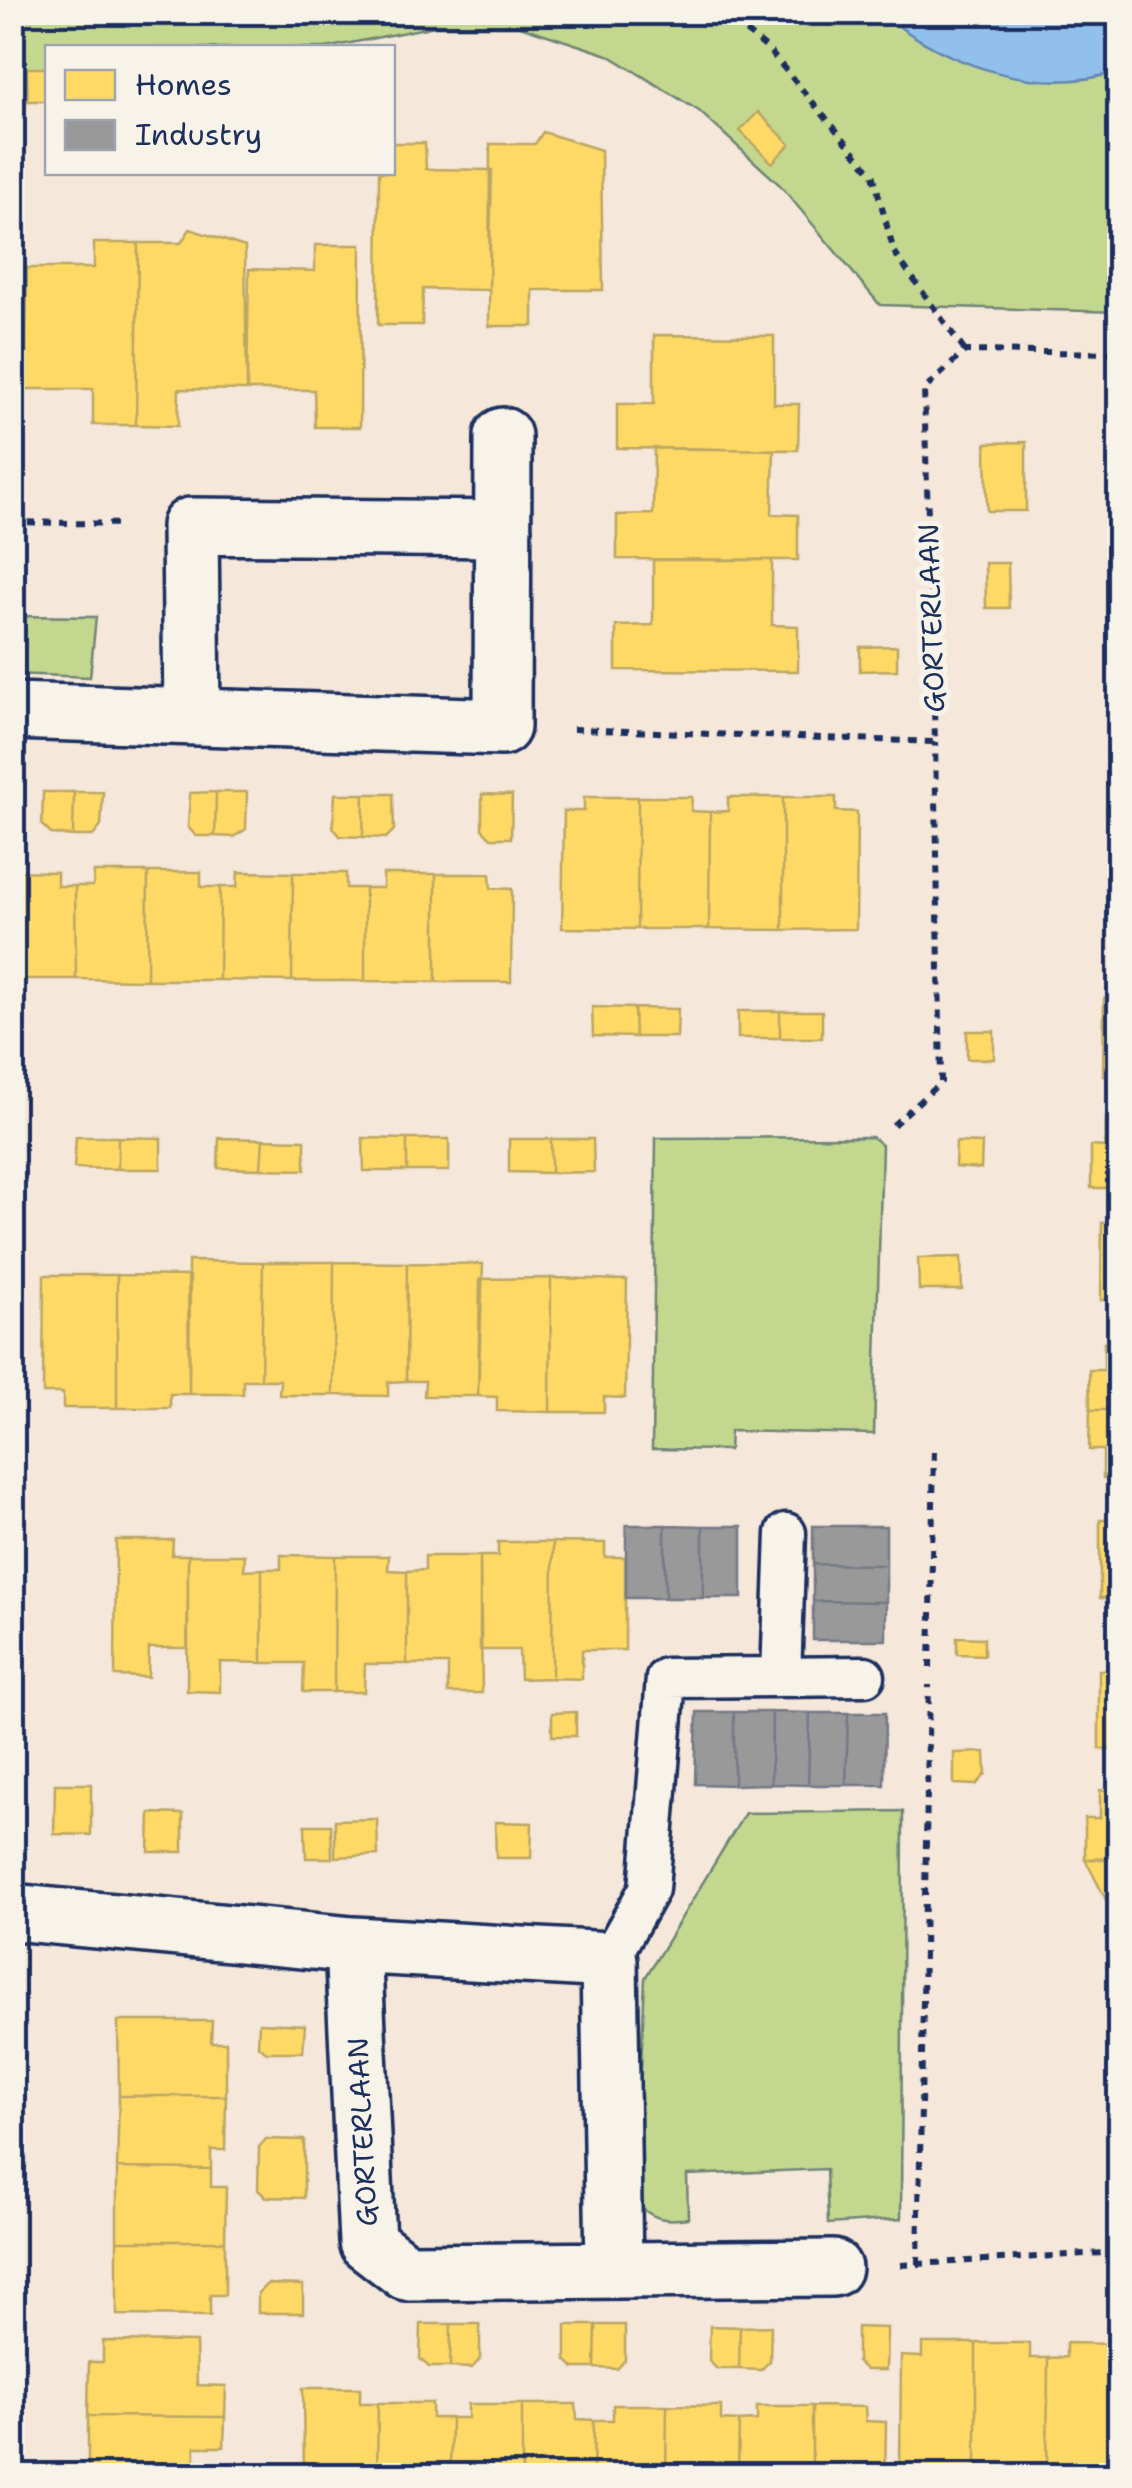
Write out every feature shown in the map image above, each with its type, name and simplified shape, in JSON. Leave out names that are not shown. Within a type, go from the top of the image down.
[{"type":"street","points":[[12,711],[502,726],[503,436]]},
{"type":"street","points":[[192,716],[190,526],[502,529]]},
{"type":"street","points":[[12,1912],[353,1946],[608,1960],[614,2268]]},
{"type":"street","name":"GORTERLAAN","points":[[353,1946],[367,2242],[406,2272],[833,2268]]},
{"type":"lane","points":[[781,1677],[786,1533]]},
{"type":"lane","points":[[608,1960],[649,1889],[666,1678],[864,1676]]},
{"type":"path","points":[[721,12],[768,49],[873,174],[894,252],[965,352],[1120,353]]},
{"type":"path","name":"GORTERLAAN","points":[[502,726],[935,742],[924,390],[965,352]]},
{"type":"path","points":[[12,522],[190,526]]},
{"type":"path","points":[[893,1125],[941,1082],[935,742]]},
{"type":"path","points":[[934,1448],[918,2264],[1120,2252]]},
{"type":"green space","points":[[12,13],[1119,13],[1119,312],[880,305],[780,185],[699,111],[608,55],[520,26],[435,26],[341,45],[45,45],[45,81],[13,79]]},
{"type":"green space","points":[[13,616],[96,617],[90,677],[13,674]]},
{"type":"green space","points":[[872,1137],[882,1145],[874,1434],[730,1431],[729,1450],[652,1449],[656,1138]]},
{"type":"green space","points":[[903,1811],[901,2219],[828,2224],[826,2169],[687,2175],[688,2218],[665,2219],[647,2212],[635,2201],[645,1978],[745,1813]]},
{"type":"water","points":[[881,13],[1119,13],[1119,71],[1056,81],[994,72],[934,48]]},
{"type":"building: Homes","points":[[27,68],[45,68],[45,101],[28,101]]},
{"type":"building: Homes","points":[[758,112],[790,144],[772,163],[740,131]]},
{"type":"building: Homes","points":[[543,132],[601,150],[603,290],[533,290],[533,326],[489,326],[490,144],[535,144]]},
{"type":"building: Homes","points":[[395,143],[425,143],[426,169],[492,170],[489,290],[423,289],[422,325],[378,325],[379,175],[395,175]]},
{"type":"building: Homes","points":[[190,229],[245,247],[247,390],[179,389],[178,426],[136,425],[138,243],[181,243]]},
{"type":"building: Homes","points":[[94,243],[138,243],[136,425],[93,425],[93,389],[25,389],[27,268],[94,268]]},
{"type":"building: Homes","points":[[315,245],[361,245],[360,427],[315,427],[314,390],[247,390],[249,269],[315,271]]},
{"type":"building: Homes","points":[[12,268],[27,268],[25,389],[12,388]]},
{"type":"building: Homes","points":[[654,335],[774,336],[774,404],[799,404],[798,450],[617,448],[617,404],[654,404]]},
{"type":"building: Homes","points":[[1026,442],[1026,511],[987,511],[986,443]]},
{"type":"building: Homes","points":[[654,448],[774,450],[772,514],[798,515],[798,560],[617,559],[617,515],[653,514]]},
{"type":"building: Homes","points":[[653,560],[772,560],[772,625],[798,626],[798,671],[616,670],[616,626],[653,625]]},
{"type":"building: Homes","points":[[985,563],[1008,563],[1009,608],[986,608]]},
{"type":"building: Homes","points":[[897,646],[897,670],[860,671],[860,647]]},
{"type":"building: Homes","points":[[43,792],[74,792],[73,836],[51,834],[42,825]]},
{"type":"building: Homes","points":[[74,792],[103,792],[101,826],[93,836],[73,836]]},
{"type":"building: Homes","points":[[216,792],[215,836],[196,836],[188,827],[190,793]]},
{"type":"building: Homes","points":[[216,792],[247,792],[246,829],[234,837],[215,836]]},
{"type":"building: Homes","points":[[335,794],[364,794],[363,837],[340,836],[333,827]]},
{"type":"building: Homes","points":[[364,794],[393,794],[394,830],[386,838],[363,837]]},
{"type":"building: Homes","points":[[482,794],[512,795],[511,838],[491,838],[482,829]]},
{"type":"building: Homes","points":[[584,797],[638,797],[637,929],[562,928],[564,811],[584,811]]},
{"type":"building: Homes","points":[[638,797],[692,797],[691,811],[710,812],[709,929],[637,929]]},
{"type":"building: Homes","points":[[728,797],[783,797],[783,930],[709,929],[710,812],[728,811]]},
{"type":"building: Homes","points":[[783,797],[836,797],[836,811],[857,812],[856,929],[783,930]]},
{"type":"building: Homes","points":[[12,871],[57,872],[57,886],[75,886],[76,979],[12,979]]},
{"type":"building: Homes","points":[[94,872],[148,872],[147,980],[76,979],[75,886],[93,886]]},
{"type":"building: Homes","points":[[148,872],[201,872],[201,887],[220,887],[219,980],[147,980]]},
{"type":"building: Homes","points":[[238,872],[293,873],[292,981],[219,980],[220,887],[237,887]]},
{"type":"building: Homes","points":[[293,873],[346,873],[346,888],[365,888],[365,981],[292,981]]},
{"type":"building: Homes","points":[[383,874],[436,874],[436,982],[365,981],[365,888],[383,888]]},
{"type":"building: Homes","points":[[436,874],[490,874],[491,888],[512,889],[511,982],[436,982]]},
{"type":"building: Homes","points":[[1104,998],[1120,998],[1120,1077],[1103,1076]]},
{"type":"building: Homes","points":[[592,1007],[634,1008],[635,1037],[593,1036]]},
{"type":"building: Homes","points":[[634,1008],[678,1009],[677,1037],[635,1037]]},
{"type":"building: Homes","points":[[738,1011],[780,1011],[780,1038],[738,1038]]},
{"type":"building: Homes","points":[[780,1011],[822,1011],[822,1038],[780,1038]]},
{"type":"building: Homes","points":[[967,1031],[994,1031],[994,1059],[967,1059]]},
{"type":"building: Homes","points":[[1106,1118],[1120,1118],[1120,1188],[1091,1188],[1091,1146],[1105,1147]]},
{"type":"building: Homes","points":[[76,1137],[118,1137],[118,1169],[74,1168]]},
{"type":"building: Homes","points":[[118,1137],[161,1138],[161,1169],[118,1169]]},
{"type":"building: Homes","points":[[219,1138],[263,1139],[261,1169],[218,1168]]},
{"type":"building: Homes","points":[[363,1138],[407,1139],[407,1171],[364,1171]]},
{"type":"building: Homes","points":[[263,1139],[305,1140],[305,1170],[261,1169]]},
{"type":"building: Homes","points":[[407,1139],[449,1139],[449,1171],[407,1171]]},
{"type":"building: Homes","points":[[509,1139],[551,1139],[551,1173],[509,1172]]},
{"type":"building: Homes","points":[[551,1139],[593,1139],[594,1172],[551,1173]]},
{"type":"building: Homes","points":[[956,1142],[982,1143],[981,1169],[955,1167]]},
{"type":"building: Homes","points":[[1118,1188],[1120,1300],[1101,1300],[1102,1223],[1117,1222]]},
{"type":"building: Homes","points":[[961,1257],[962,1290],[919,1290],[918,1258]]},
{"type":"building: Homes","points":[[188,1261],[263,1262],[261,1380],[243,1380],[243,1394],[189,1394]]},
{"type":"building: Homes","points":[[263,1262],[334,1262],[333,1395],[279,1395],[280,1380],[261,1380]]},
{"type":"building: Homes","points":[[334,1262],[407,1263],[406,1381],[388,1382],[388,1396],[333,1395]]},
{"type":"building: Homes","points":[[407,1263],[483,1264],[478,1396],[424,1396],[425,1381],[406,1381]]},
{"type":"building: Homes","points":[[44,1275],[117,1275],[117,1408],[63,1408],[63,1393],[43,1393]]},
{"type":"building: Homes","points":[[117,1275],[190,1276],[189,1394],[170,1394],[170,1408],[117,1408]]},
{"type":"building: Homes","points":[[551,1278],[627,1280],[625,1398],[604,1397],[604,1412],[550,1412]]},
{"type":"building: Homes","points":[[551,1278],[550,1412],[497,1411],[497,1397],[478,1396],[480,1279]]},
{"type":"building: Homes","points":[[1104,1342],[1120,1342],[1120,1410],[1090,1410],[1089,1370],[1104,1370]]},
{"type":"building: Homes","points":[[1090,1410],[1120,1410],[1120,1478],[1103,1478],[1103,1450],[1089,1450]]},
{"type":"building: Homes","points":[[1100,1520],[1120,1520],[1120,1598],[1100,1598]]},
{"type":"building: Homes","points":[[116,1540],[173,1540],[172,1555],[188,1555],[188,1648],[149,1648],[148,1677],[115,1676]]},
{"type":"building: Homes","points":[[498,1542],[553,1542],[552,1678],[520,1679],[519,1650],[480,1650],[480,1556],[498,1556]]},
{"type":"building: Homes","points":[[553,1542],[605,1543],[605,1557],[625,1557],[625,1650],[582,1650],[582,1679],[552,1678]]},
{"type":"building: Homes","points":[[188,1555],[245,1555],[244,1570],[262,1569],[262,1663],[220,1662],[220,1692],[187,1691]]},
{"type":"building: Homes","points":[[281,1555],[335,1556],[334,1692],[303,1692],[304,1663],[262,1663],[262,1569],[281,1569]]},
{"type":"building: Homes","points":[[335,1556],[389,1556],[388,1570],[407,1571],[407,1664],[365,1664],[364,1692],[334,1692]]},
{"type":"building: Homes","points":[[425,1556],[480,1556],[482,1693],[448,1693],[448,1664],[407,1664],[407,1571],[425,1570]]},
{"type":"building: Homes","points":[[957,1637],[984,1638],[984,1655],[957,1654]]},
{"type":"building: Homes","points":[[1099,1670],[1120,1670],[1120,1749],[1099,1749]]},
{"type":"building: Homes","points":[[576,1712],[576,1736],[552,1736],[552,1713]]},
{"type":"building: Homes","points":[[985,1752],[986,1774],[976,1785],[954,1784],[954,1753]]},
{"type":"building: Homes","points":[[55,1784],[91,1784],[91,1835],[54,1834]]},
{"type":"building: Homes","points":[[1100,1790],[1120,1790],[1117,1860],[1085,1859],[1085,1818],[1100,1818]]},
{"type":"building: Homes","points":[[150,1813],[183,1814],[183,1852],[149,1852]]},
{"type":"building: Homes","points":[[377,1819],[378,1855],[335,1857],[335,1820]]},
{"type":"building: Homes","points":[[495,1822],[532,1823],[531,1858],[496,1858]]},
{"type":"building: Homes","points":[[305,1825],[331,1825],[332,1858],[306,1858]]},
{"type":"building: Homes","points":[[1120,1858],[1120,1927],[1085,1859]]},
{"type":"building: Homes","points":[[118,2021],[212,2021],[211,2042],[226,2042],[226,2096],[119,2096]]},
{"type":"building: Homes","points":[[259,2023],[305,2025],[303,2052],[267,2052],[258,2046]]},
{"type":"building: Homes","points":[[119,2096],[226,2096],[225,2150],[211,2150],[211,2169],[117,2168]]},
{"type":"building: Homes","points":[[266,2139],[304,2140],[304,2198],[266,2197],[258,2190],[259,2147]]},
{"type":"building: Homes","points":[[117,2168],[211,2169],[211,2187],[226,2187],[225,2241],[117,2241]]},
{"type":"building: Homes","points":[[117,2241],[225,2241],[225,2295],[210,2295],[210,2316],[117,2315]]},
{"type":"building: Homes","points":[[267,2284],[303,2285],[303,2313],[258,2313],[258,2293]]},
{"type":"building: Homes","points":[[421,2324],[451,2324],[450,2367],[429,2367],[420,2359]]},
{"type":"building: Homes","points":[[451,2324],[480,2324],[480,2359],[472,2368],[450,2367]]},
{"type":"building: Homes","points":[[566,2325],[596,2325],[595,2368],[574,2368],[566,2360]]},
{"type":"building: Homes","points":[[596,2325],[625,2325],[625,2360],[617,2369],[595,2368]]},
{"type":"building: Homes","points":[[710,2326],[740,2327],[739,2369],[717,2369],[709,2361]]},
{"type":"building: Homes","points":[[771,2326],[770,2361],[761,2370],[739,2369],[740,2327]]},
{"type":"building: Homes","points":[[857,2327],[887,2328],[886,2370],[866,2370],[857,2362]]},
{"type":"building: Homes","points":[[103,2341],[196,2342],[197,2385],[226,2386],[225,2417],[88,2416],[89,2362],[103,2362]]},
{"type":"building: Homes","points":[[922,2343],[976,2343],[976,2475],[900,2474],[901,2356],[922,2357]]},
{"type":"building: Homes","points":[[976,2343],[1030,2343],[1030,2358],[1048,2358],[1047,2475],[976,2475]]},
{"type":"building: Homes","points":[[1066,2343],[1120,2344],[1119,2475],[1047,2475],[1048,2358],[1066,2357]]},
{"type":"building: Homes","points":[[303,2388],[360,2388],[360,2403],[378,2403],[377,2476],[304,2476]]},
{"type":"building: Homes","points":[[378,2403],[432,2403],[432,2418],[451,2418],[450,2476],[377,2476]]},
{"type":"building: Homes","points":[[468,2404],[522,2404],[522,2476],[450,2476],[451,2418],[468,2418]]},
{"type":"building: Homes","points":[[522,2404],[576,2404],[577,2419],[594,2420],[593,2476],[522,2476]]},
{"type":"building: Homes","points":[[613,2405],[667,2405],[666,2476],[593,2476],[594,2420],[613,2420]]},
{"type":"building: Homes","points":[[667,2405],[721,2406],[721,2420],[739,2421],[738,2476],[666,2476]]},
{"type":"building: Homes","points":[[757,2406],[812,2406],[812,2476],[738,2476],[739,2421],[757,2420]]},
{"type":"building: Homes","points":[[812,2406],[865,2407],[866,2421],[886,2422],[885,2476],[812,2476]]},
{"type":"building: Homes","points":[[88,2416],[225,2417],[224,2447],[195,2447],[195,2476],[102,2476],[102,2470],[88,2470]]},
{"type":"building: Industry","points":[[626,1525],[665,1525],[665,1598],[626,1598]]},
{"type":"building: Industry","points":[[665,1525],[703,1526],[703,1598],[665,1598]]},
{"type":"building: Industry","points":[[703,1526],[742,1526],[742,1598],[703,1598]]},
{"type":"building: Industry","points":[[813,1526],[886,1526],[886,1565],[813,1564]]},
{"type":"building: Industry","points":[[813,1564],[886,1565],[886,1602],[813,1601]]},
{"type":"building: Industry","points":[[813,1601],[886,1602],[886,1640],[813,1640]]},
{"type":"building: Industry","points":[[697,1712],[734,1712],[734,1785],[695,1784]]},
{"type":"building: Industry","points":[[734,1712],[772,1712],[771,1784],[734,1785]]},
{"type":"building: Industry","points":[[772,1712],[810,1713],[808,1785],[771,1784]]},
{"type":"building: Industry","points":[[810,1713],[848,1713],[846,1785],[808,1785]]},
{"type":"building: Industry","points":[[848,1713],[885,1713],[884,1785],[846,1785]]}]
